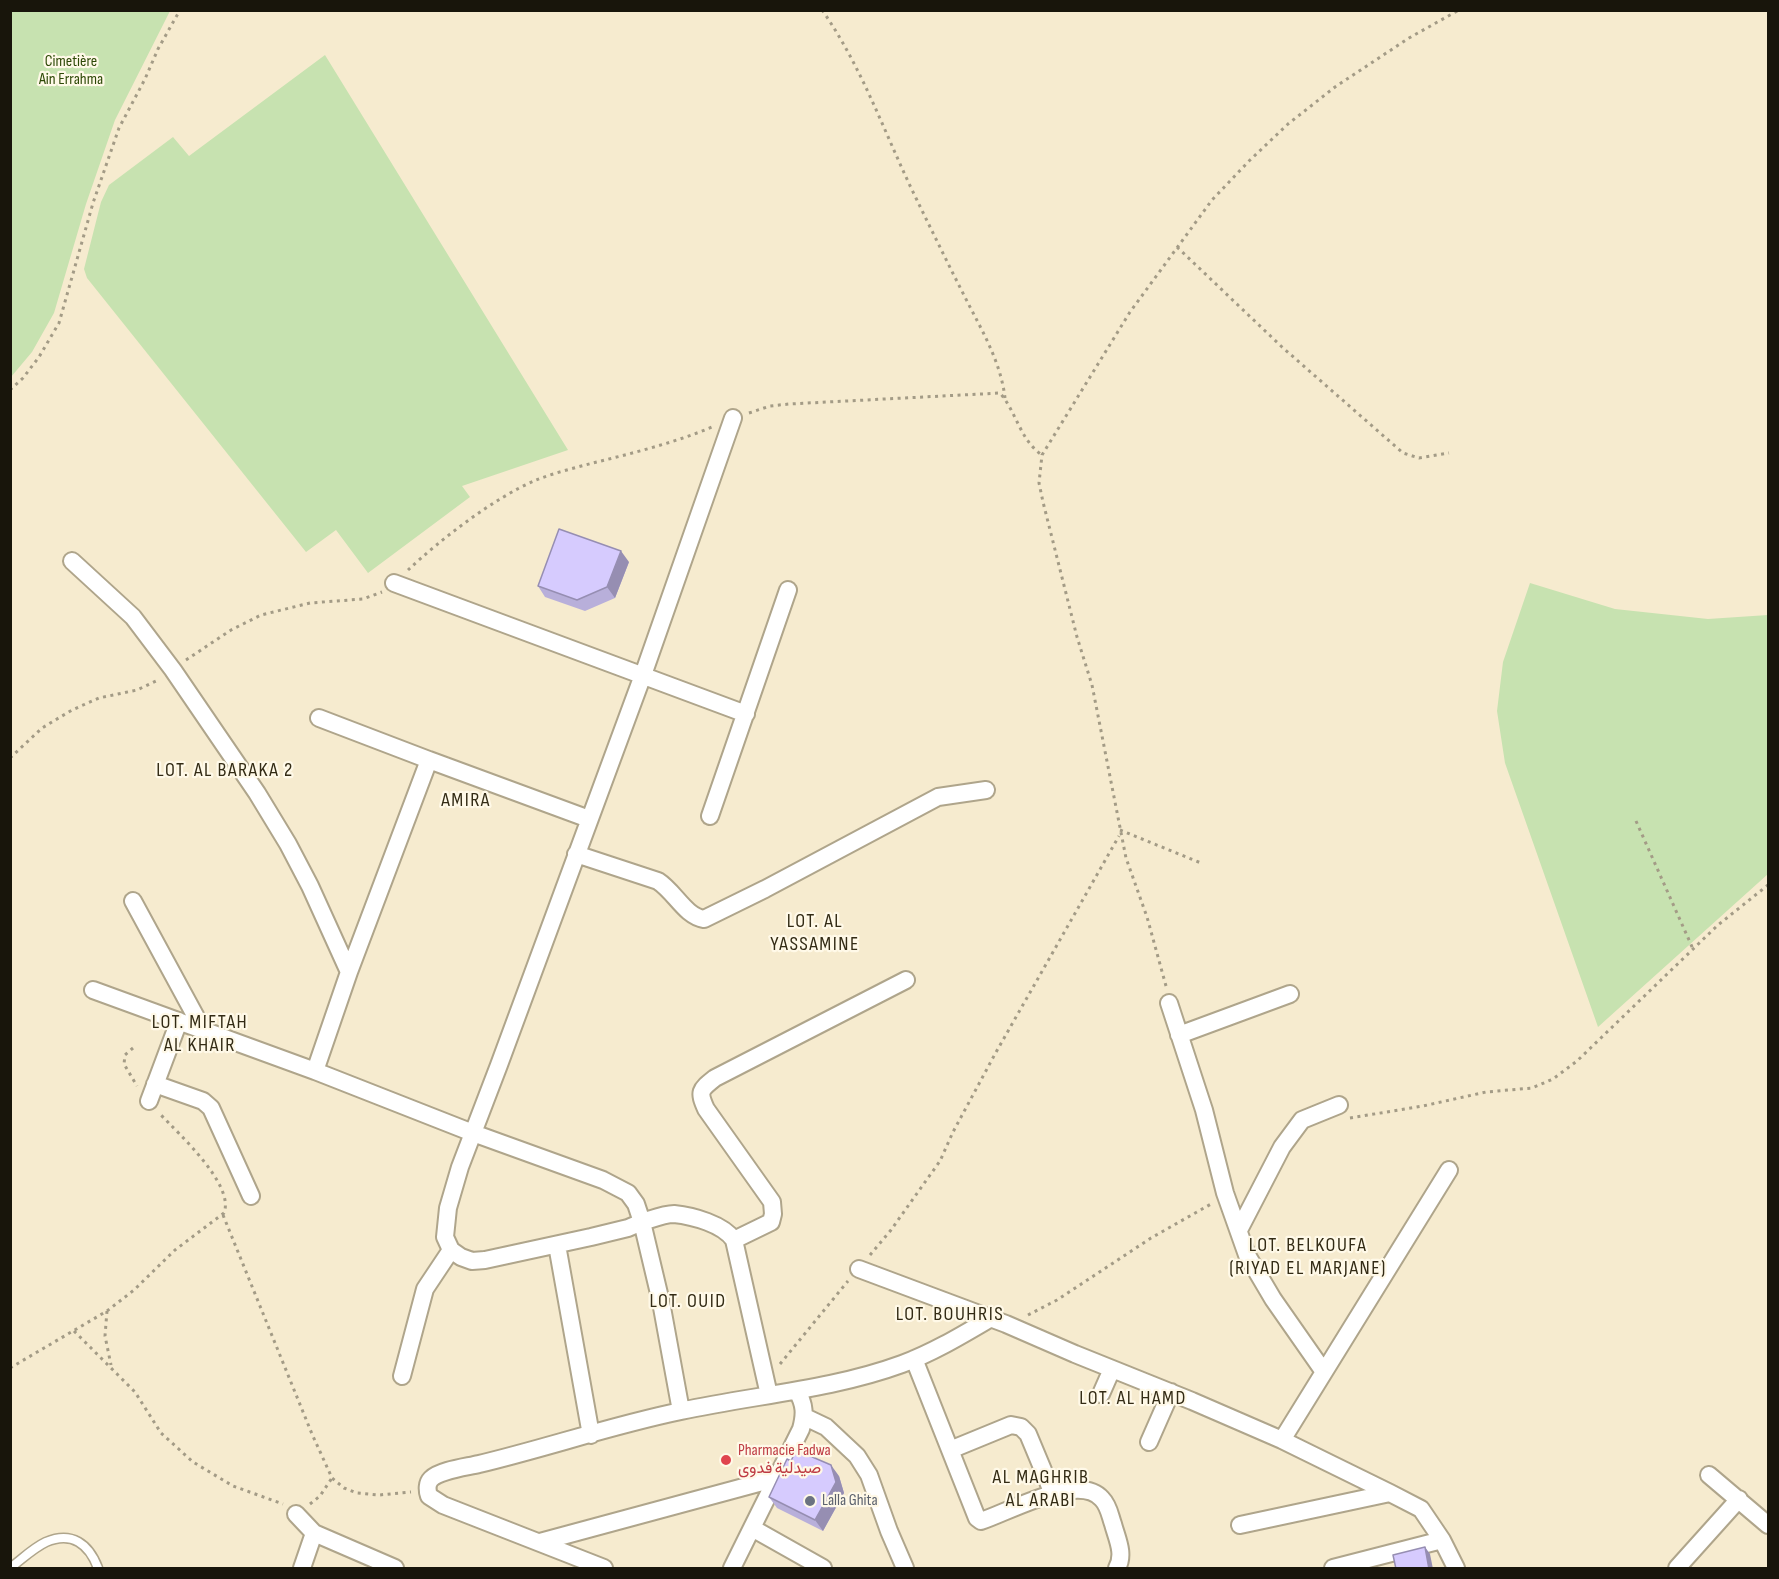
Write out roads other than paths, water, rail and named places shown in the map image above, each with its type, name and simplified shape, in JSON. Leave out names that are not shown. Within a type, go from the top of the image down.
[{"type":"street","points":[[733,418],[643,675],[460,1167],[447,1208],[445,1237],[451,1250],[472,1261],[504,1257],[557,1245],[628,1228],[642,1221],[673,1214],[721,1228],[734,1240],[766,1388]]},
{"type":"street","points":[[72,561],[132,617],[173,670],[257,793],[310,886],[349,972]]},
{"type":"street","points":[[394,584],[746,714]]},
{"type":"street","points":[[710,816],[788,590]]},
{"type":"street","points":[[319,718],[589,819]]},
{"type":"street","points":[[315,1071],[349,972],[429,760]]},
{"type":"street","points":[[576,854],[658,881],[669,888],[691,915],[704,919],[938,797],[986,790]]},
{"type":"street","points":[[133,901],[203,1030]]},
{"type":"street","points":[[734,1240],[771,1222],[772,1202],[706,1109],[700,1096],[703,1088],[716,1078],[906,980]]},
{"type":"street","points":[[93,990],[603,1180],[628,1193],[636,1204],[642,1221],[661,1302],[681,1411]]},
{"type":"street","points":[[1179,1035],[1290,994]]},
{"type":"street","points":[[1169,1004],[1204,1110],[1225,1193],[1247,1256],[1273,1299],[1324,1372]]},
{"type":"street","points":[[149,1101],[179,1022]]},
{"type":"street","points":[[155,1084],[203,1101],[211,1108],[250,1196]]},
{"type":"street","points":[[1239,1230],[1282,1147],[1302,1120],[1340,1112]]},
{"type":"street","points":[[1282,1440],[1449,1170]]},
{"type":"street","points":[[557,1245],[591,1435]]},
{"type":"street","points":[[402,1376],[425,1288],[451,1250]]},
{"type":"street","points":[[859,1269],[999,1321],[1170,1392],[1282,1440],[1390,1493],[1421,1509],[1442,1540],[1456,1569]]},
{"type":"street","points":[[604,1569],[443,1505],[434,1500],[428,1491],[428,1484],[439,1474],[766,1388],[797,1391],[865,1375],[914,1359],[999,1321]]},
{"type":"street","points":[[914,1359],[977,1518],[981,1521],[1053,1494],[1087,1490],[1102,1499],[1108,1507],[1121,1555],[1117,1569]]},
{"type":"street","points":[[1101,1394],[1112,1369]]},
{"type":"street","points":[[732,1569],[794,1447],[805,1417],[804,1402],[797,1391]]},
{"type":"street","points":[[1149,1442],[1170,1392]]},
{"type":"street","points":[[805,1417],[826,1427],[857,1456],[869,1475],[889,1531],[906,1569]]},
{"type":"street","points":[[950,1450],[1011,1425],[1021,1427],[1028,1434],[1053,1494]]},
{"type":"street","points":[[1708,1475],[1768,1525]]},
{"type":"street","points":[[540,1542],[777,1478]]},
{"type":"street","points":[[1240,1525],[1390,1493]]},
{"type":"street","points":[[1677,1569],[1739,1499]]},
{"type":"street","points":[[296,1514],[314,1533],[395,1569]]},
{"type":"street","points":[[752,1528],[824,1569]]},
{"type":"street","points":[[302,1569],[314,1533]]},
{"type":"street","points":[[1333,1569],[1442,1540]]},
{"type":"lane","points":[[10,1568],[45,1542],[62,1538],[83,1543],[93,1556],[98,1569]]},
{"type":"place","name":"Pharmacie Fadwa صيدلية فدوى","points":[[726,1460]]},
{"type":"place","name":"Lalla Ghita","points":[[810,1501]]},
{"type":"district","name":"LOT. AL BARAKA 2","points":[[225,771]]},
{"type":"district","name":"AMIRA","points":[[466,801]]},
{"type":"district","name":"LOT. AL YASSAMINE","points":[[815,934]]},
{"type":"district","name":"LOT. MIFTAH AL KHAIR","points":[[200,1034]]},
{"type":"district","name":"LOT. BELKOUFA (RIYAD EL MARJANE)","points":[[1308,1258]]},
{"type":"district","name":"LOT. OUID","points":[[688,1302]]},
{"type":"district","name":"LOT. BOUHRIS","points":[[950,1315]]},
{"type":"district","name":"LOT. AL HAMD","points":[[1133,1399]]},
{"type":"district","name":"AL MAGHRIB AL ARABI","points":[[1041,1490]]},
{"type":"park label","name":"Cimetière Ain Errahma","points":[[71,71]]}]
